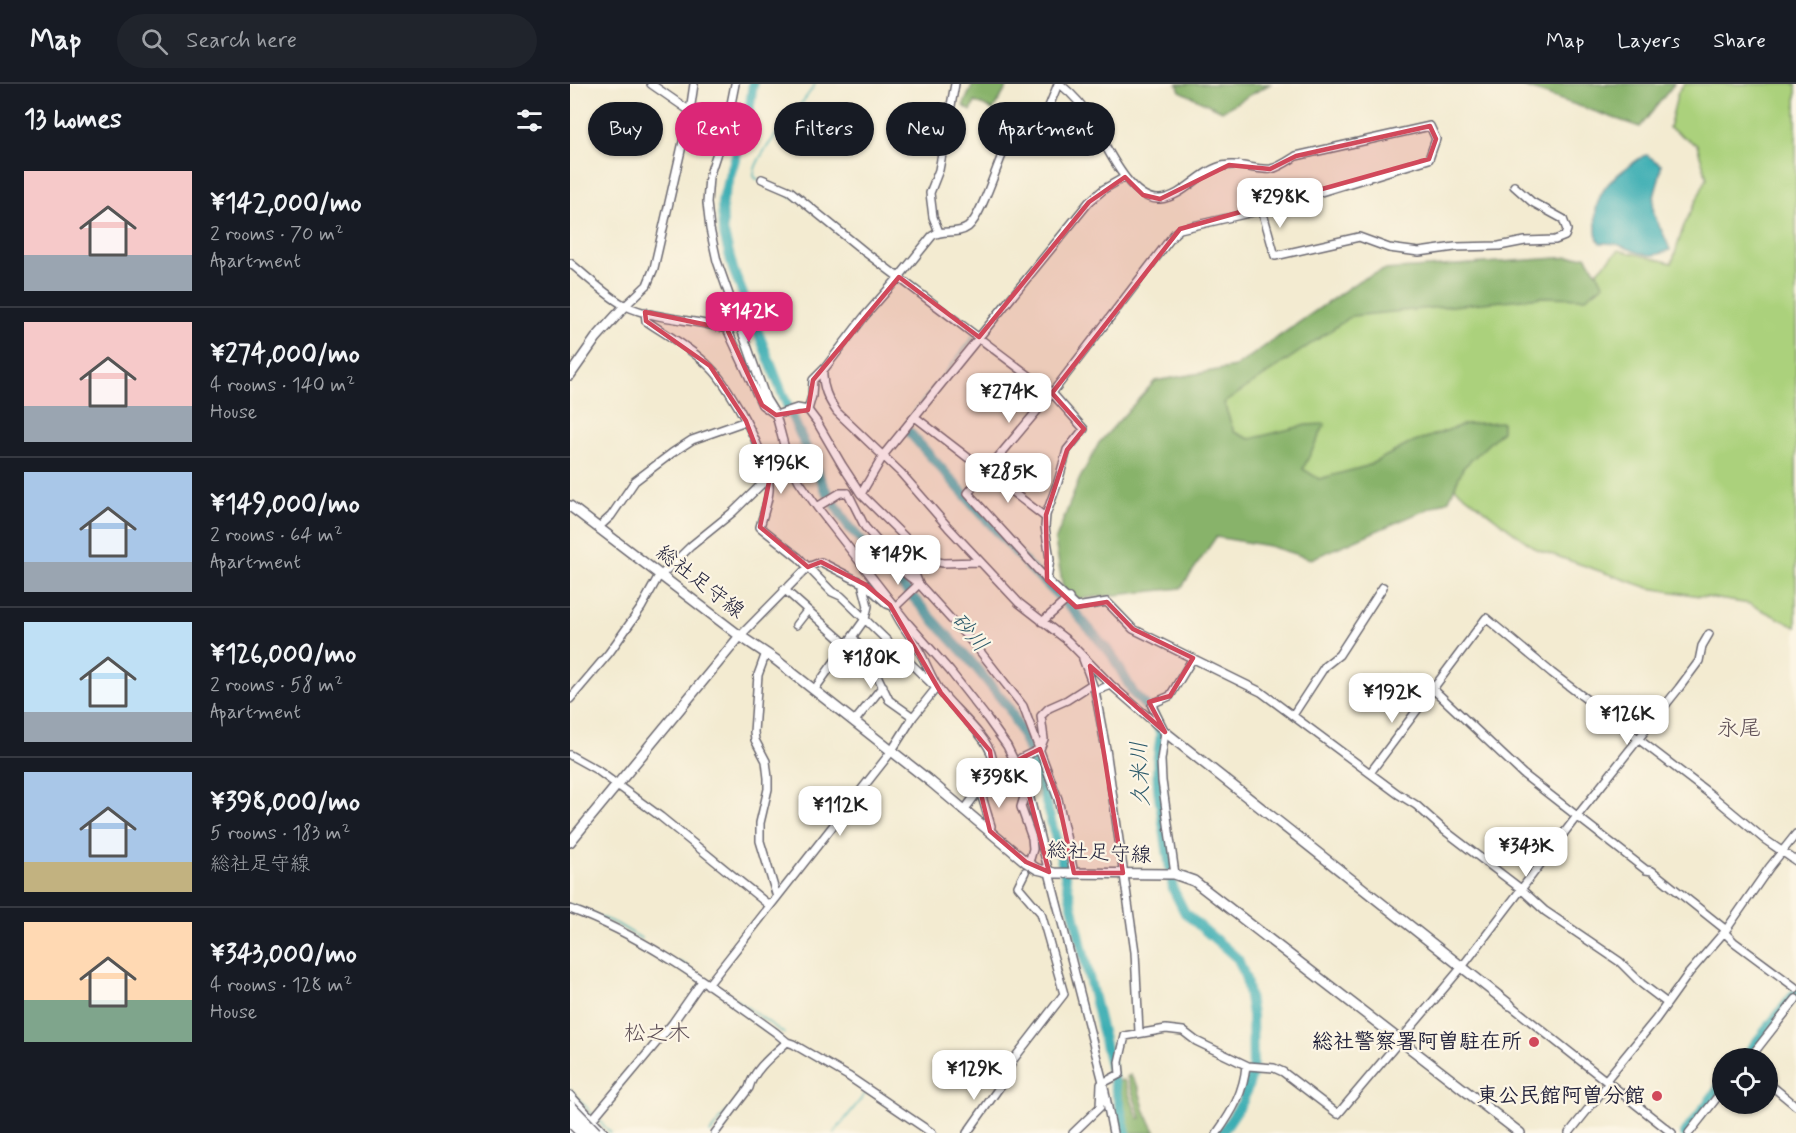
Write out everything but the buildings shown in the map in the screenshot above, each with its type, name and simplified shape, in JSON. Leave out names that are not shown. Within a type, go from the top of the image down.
[{"type":"highway","points":[[570,1107],[595,1122]]},
{"type":"highway","points":[[570,1119],[582,1133]]},
{"type":"main road","points":[[570,375],[596,338],[625,306]]},
{"type":"main road","name":"総社足守線","points":[[570,506],[814,690],[964,809],[1026,862],[1037,869],[1052,872],[1172,874],[1194,881],[1520,1133]]},
{"type":"main road","points":[[570,842],[740,636]]},
{"type":"main road","points":[[1162,730],[1510,1005]]},
{"type":"street","points":[[651,84],[677,102]]},
{"type":"street","points":[[691,102],[694,84]]},
{"type":"street","points":[[735,84],[728,119],[709,177],[707,203],[710,229],[717,261],[766,399],[778,415],[788,460],[817,507],[895,607],[965,690],[1010,752],[1027,787],[1021,807],[1032,838],[1033,849],[1030,859]]},
{"type":"street","points":[[939,231],[933,217],[930,193],[939,170],[955,84]]},
{"type":"street","points":[[808,410],[813,380],[823,371],[864,316],[932,236],[939,231],[962,231],[975,220],[1008,141],[1014,141],[1022,146],[1044,118],[1059,84],[1092,120],[1097,134],[1134,188],[1143,195],[1160,199],[1180,191],[1216,168],[1238,164],[1270,169],[1296,156],[1430,126],[1436,139],[1428,159],[1262,210],[1180,229],[1052,393],[968,493],[1067,601],[1076,607],[1107,602],[1133,629],[1261,692],[1416,805],[1545,911],[1620,962],[1642,984],[1668,1003]]},
{"type":"street","points":[[625,306],[647,285],[654,268],[680,156]]},
{"type":"street","points":[[861,494],[884,456],[1089,202],[1104,189],[1125,177]]},
{"type":"street","points":[[762,179],[790,191],[898,278],[1052,393],[1084,429],[1067,450],[1045,517],[1050,559],[1047,580]]},
{"type":"street","points":[[1262,210],[1275,255],[1359,237],[1389,248],[1419,252],[1455,247],[1499,246],[1525,241],[1555,240],[1565,236],[1567,230],[1563,219],[1532,202],[1514,186]]},
{"type":"street","points":[[570,263],[625,306],[727,329],[762,405],[778,415]]},
{"type":"street","points":[[645,312],[646,321],[710,366],[729,391],[746,421],[758,446],[770,491],[760,527],[808,567],[832,592],[841,596],[937,687],[970,724],[990,751],[993,759],[992,766],[980,790],[964,809]]},
{"type":"street","points":[[823,371],[822,383],[829,401],[837,412],[884,456],[1019,603],[1068,641],[1111,685],[1162,730]]},
{"type":"street","points":[[778,415],[797,408],[808,410],[861,494],[922,554],[933,561],[980,562]]},
{"type":"street","points":[[915,417],[1045,517]]},
{"type":"street","points":[[600,527],[611,516],[635,481],[672,453],[692,440],[746,421]]},
{"type":"street","points":[[570,699],[609,653],[641,608],[657,579],[768,478]]},
{"type":"street","points":[[817,507],[840,493],[848,493]]},
{"type":"street","points":[[848,493],[856,506],[861,507],[867,501]]},
{"type":"street","points":[[848,493],[865,527],[907,575],[919,584],[979,650],[1023,706],[1058,800],[1072,873]]},
{"type":"street","points":[[908,541],[905,549],[919,584]]},
{"type":"street","points":[[740,636],[808,567],[821,562],[866,585],[887,604],[895,607]]},
{"type":"street","points":[[919,584],[895,607],[895,613],[917,647],[937,687]]},
{"type":"street","points":[[814,690],[865,620],[868,606],[863,587],[866,585]]},
{"type":"street","points":[[1293,715],[1325,666],[1339,655],[1383,587]]},
{"type":"street","points":[[784,589],[847,645]]},
{"type":"street","points":[[1042,622],[1067,601]]},
{"type":"street","points":[[796,625],[807,611]]},
{"type":"street","points":[[1370,773],[1486,618],[1552,673],[1710,794],[1764,839],[1796,861]]},
{"type":"street","points":[[1072,1133],[1100,1107],[1099,1091],[1106,1081],[1119,1076],[1121,1072],[1119,1062],[1125,1036],[1166,1029],[1183,1031],[1196,1041],[1247,1066],[1274,1068],[1283,1072],[1338,1114],[1462,967],[1699,661],[1702,646],[1709,634]]},
{"type":"street","points":[[853,637],[872,665],[892,704],[913,717]]},
{"type":"street","points":[[766,653],[758,675],[754,732],[758,748],[766,761],[768,778],[759,833],[774,894],[777,897]]},
{"type":"street","points":[[1082,655],[1094,688],[1106,749],[1135,952],[1139,1032]]},
{"type":"street","points":[[1172,874],[1162,781],[1162,730],[1152,706],[1170,696],[1193,658]]},
{"type":"street","points":[[1021,758],[1040,749],[1044,739],[1041,716],[1049,708],[1094,688],[1111,685]]},
{"type":"street","points":[[854,722],[883,686]]},
{"type":"street","points":[[582,1133],[595,1122],[705,983],[770,906],[891,752],[913,717],[937,687]]},
{"type":"street","points":[[1433,689],[1522,774],[1646,870],[1652,871],[1725,931],[1734,942],[1796,988]]},
{"type":"street","points":[[1010,752],[1021,758],[1027,787],[1052,872],[1106,1081],[1113,1133]]},
{"type":"street","points":[[570,754],[583,760],[661,817],[770,906]]},
{"type":"street","points":[[980,790],[991,826],[990,831]]},
{"type":"street","points":[[1569,1133],[1689,973],[1725,931],[1796,834]]},
{"type":"street","points":[[967,1133],[1003,1082],[1013,1060],[1064,994],[1041,913],[1018,886],[1025,872]]},
{"type":"street","points":[[570,909],[616,928],[705,983],[787,1042],[828,1064],[910,1116],[932,1133]]},
{"type":"street","points":[[1758,1048],[1796,999]]},
{"type":"street","points":[[1510,1005],[1672,1133]]},
{"type":"street","points":[[715,1133],[764,1065],[787,1042]]},
{"type":"street","points":[[1217,1133],[1240,1094],[1247,1066]]},
{"type":"street","points":[[1778,1091],[1796,1106]]},
{"type":"street","points":[[570,1095],[605,1133]]},
{"type":"street","points":[[1689,1133],[1712,1104]]},
{"type":"highlighted area","points":[[1430,126],[1436,139],[1429,159],[1180,229],[1052,393],[1084,429],[1067,450],[1046,515],[1047,580],[1076,607],[1107,602],[1133,629],[1193,658],[1170,696],[1149,702],[1165,732],[1090,666],[1123,873],[1074,873],[1058,799],[1040,749],[1014,762],[1027,787],[1049,872],[1026,862],[990,831],[980,790],[992,766],[990,751],[941,693],[890,605],[866,585],[821,562],[808,567],[760,527],[769,482],[746,421],[710,366],[646,321],[645,312],[727,329],[762,405],[776,415],[808,410],[813,380],[899,277],[979,337],[1089,202],[1125,177],[1143,195],[1160,199],[1229,165],[1270,169],[1296,156]]},
{"type":"green space","points":[[973,84],[1009,84],[998,102],[975,102],[971,111],[966,108],[965,102]]},
{"type":"green space","points":[[1177,84],[1270,84],[1222,111],[1180,91]]},
{"type":"green space","points":[[1515,84],[1674,84],[1640,127]]},
{"type":"green space","points":[[1684,84],[1796,84],[1796,627],[1750,604],[1649,588],[1536,549],[1417,459],[1284,498],[1207,403],[1400,283],[1585,284],[1619,250],[1672,263],[1683,228],[1707,178],[1697,145],[1669,128],[1678,92]]},
{"type":"green space","points":[[1586,256],[1604,284],[1586,298],[1543,297],[1352,316],[1224,403],[1234,432],[1250,439],[1306,425],[1325,424],[1303,469],[1319,479],[1367,466],[1409,444],[1465,424],[1502,422],[1502,431],[1463,468],[1449,500],[1311,559],[1269,546],[1216,537],[1181,588],[1078,599],[1063,588],[1055,541],[1079,480],[1099,443],[1155,381],[1235,367],[1360,280],[1384,270]]},
{"type":"green space","points":[[1130,1075],[1138,1087],[1145,1112],[1156,1133],[1117,1133],[1115,1120],[1118,1081],[1124,1080],[1138,1118],[1141,1118],[1127,1077]]},
{"type":"water","points":[[1647,155],[1661,165],[1653,208],[1670,250],[1655,255],[1639,253],[1617,244],[1600,243],[1596,230],[1596,212],[1602,192],[1624,169]]},
{"type":"waterway","name":"砂川","points":[[753,84],[749,112],[722,202],[723,230],[733,269],[787,405],[824,487],[849,527],[969,659],[1009,708],[1026,743],[1040,780],[1060,854],[1126,1133]]},
{"type":"waterway","points":[[759,180],[754,177],[755,168],[761,157],[815,84]]},
{"type":"waterway","points":[[782,191],[793,198]]},
{"type":"waterway","points":[[906,422],[972,339],[972,336]]},
{"type":"waterway","name":"久米川","points":[[909,432],[1029,567],[1073,610],[1112,655],[1134,694],[1151,711],[1161,734],[1157,762],[1158,789],[1173,889],[1185,913],[1238,959],[1246,979],[1252,1015],[1253,1072],[1243,1101],[1222,1133]]},
{"type":"waterway","points":[[570,905],[617,924],[642,939]]},
{"type":"waterway","points":[[680,962],[688,967]]},
{"type":"waterway","points":[[1752,1048],[1796,992]]},
{"type":"waterway","points":[[727,993],[785,1034]]},
{"type":"waterway","points":[[570,1089],[593,1115]]},
{"type":"waterway","points":[[834,1133],[865,1094]]},
{"type":"waterway","points":[[1685,1133],[1712,1097]]},
{"type":"waterway","points":[[710,1133],[729,1109]]},
{"type":"waterway","points":[[597,1119],[611,1133]]},
{"type":"place","name":"総社警察署阿曽駐在所","points":[[1534,1042]]},
{"type":"place","name":"東公民館阿曽分館","points":[[1657,1096]]},
{"type":"district","name":"永尾","points":[[1739,729]]},
{"type":"district","name":"松之木","points":[[657,1034]]}]
